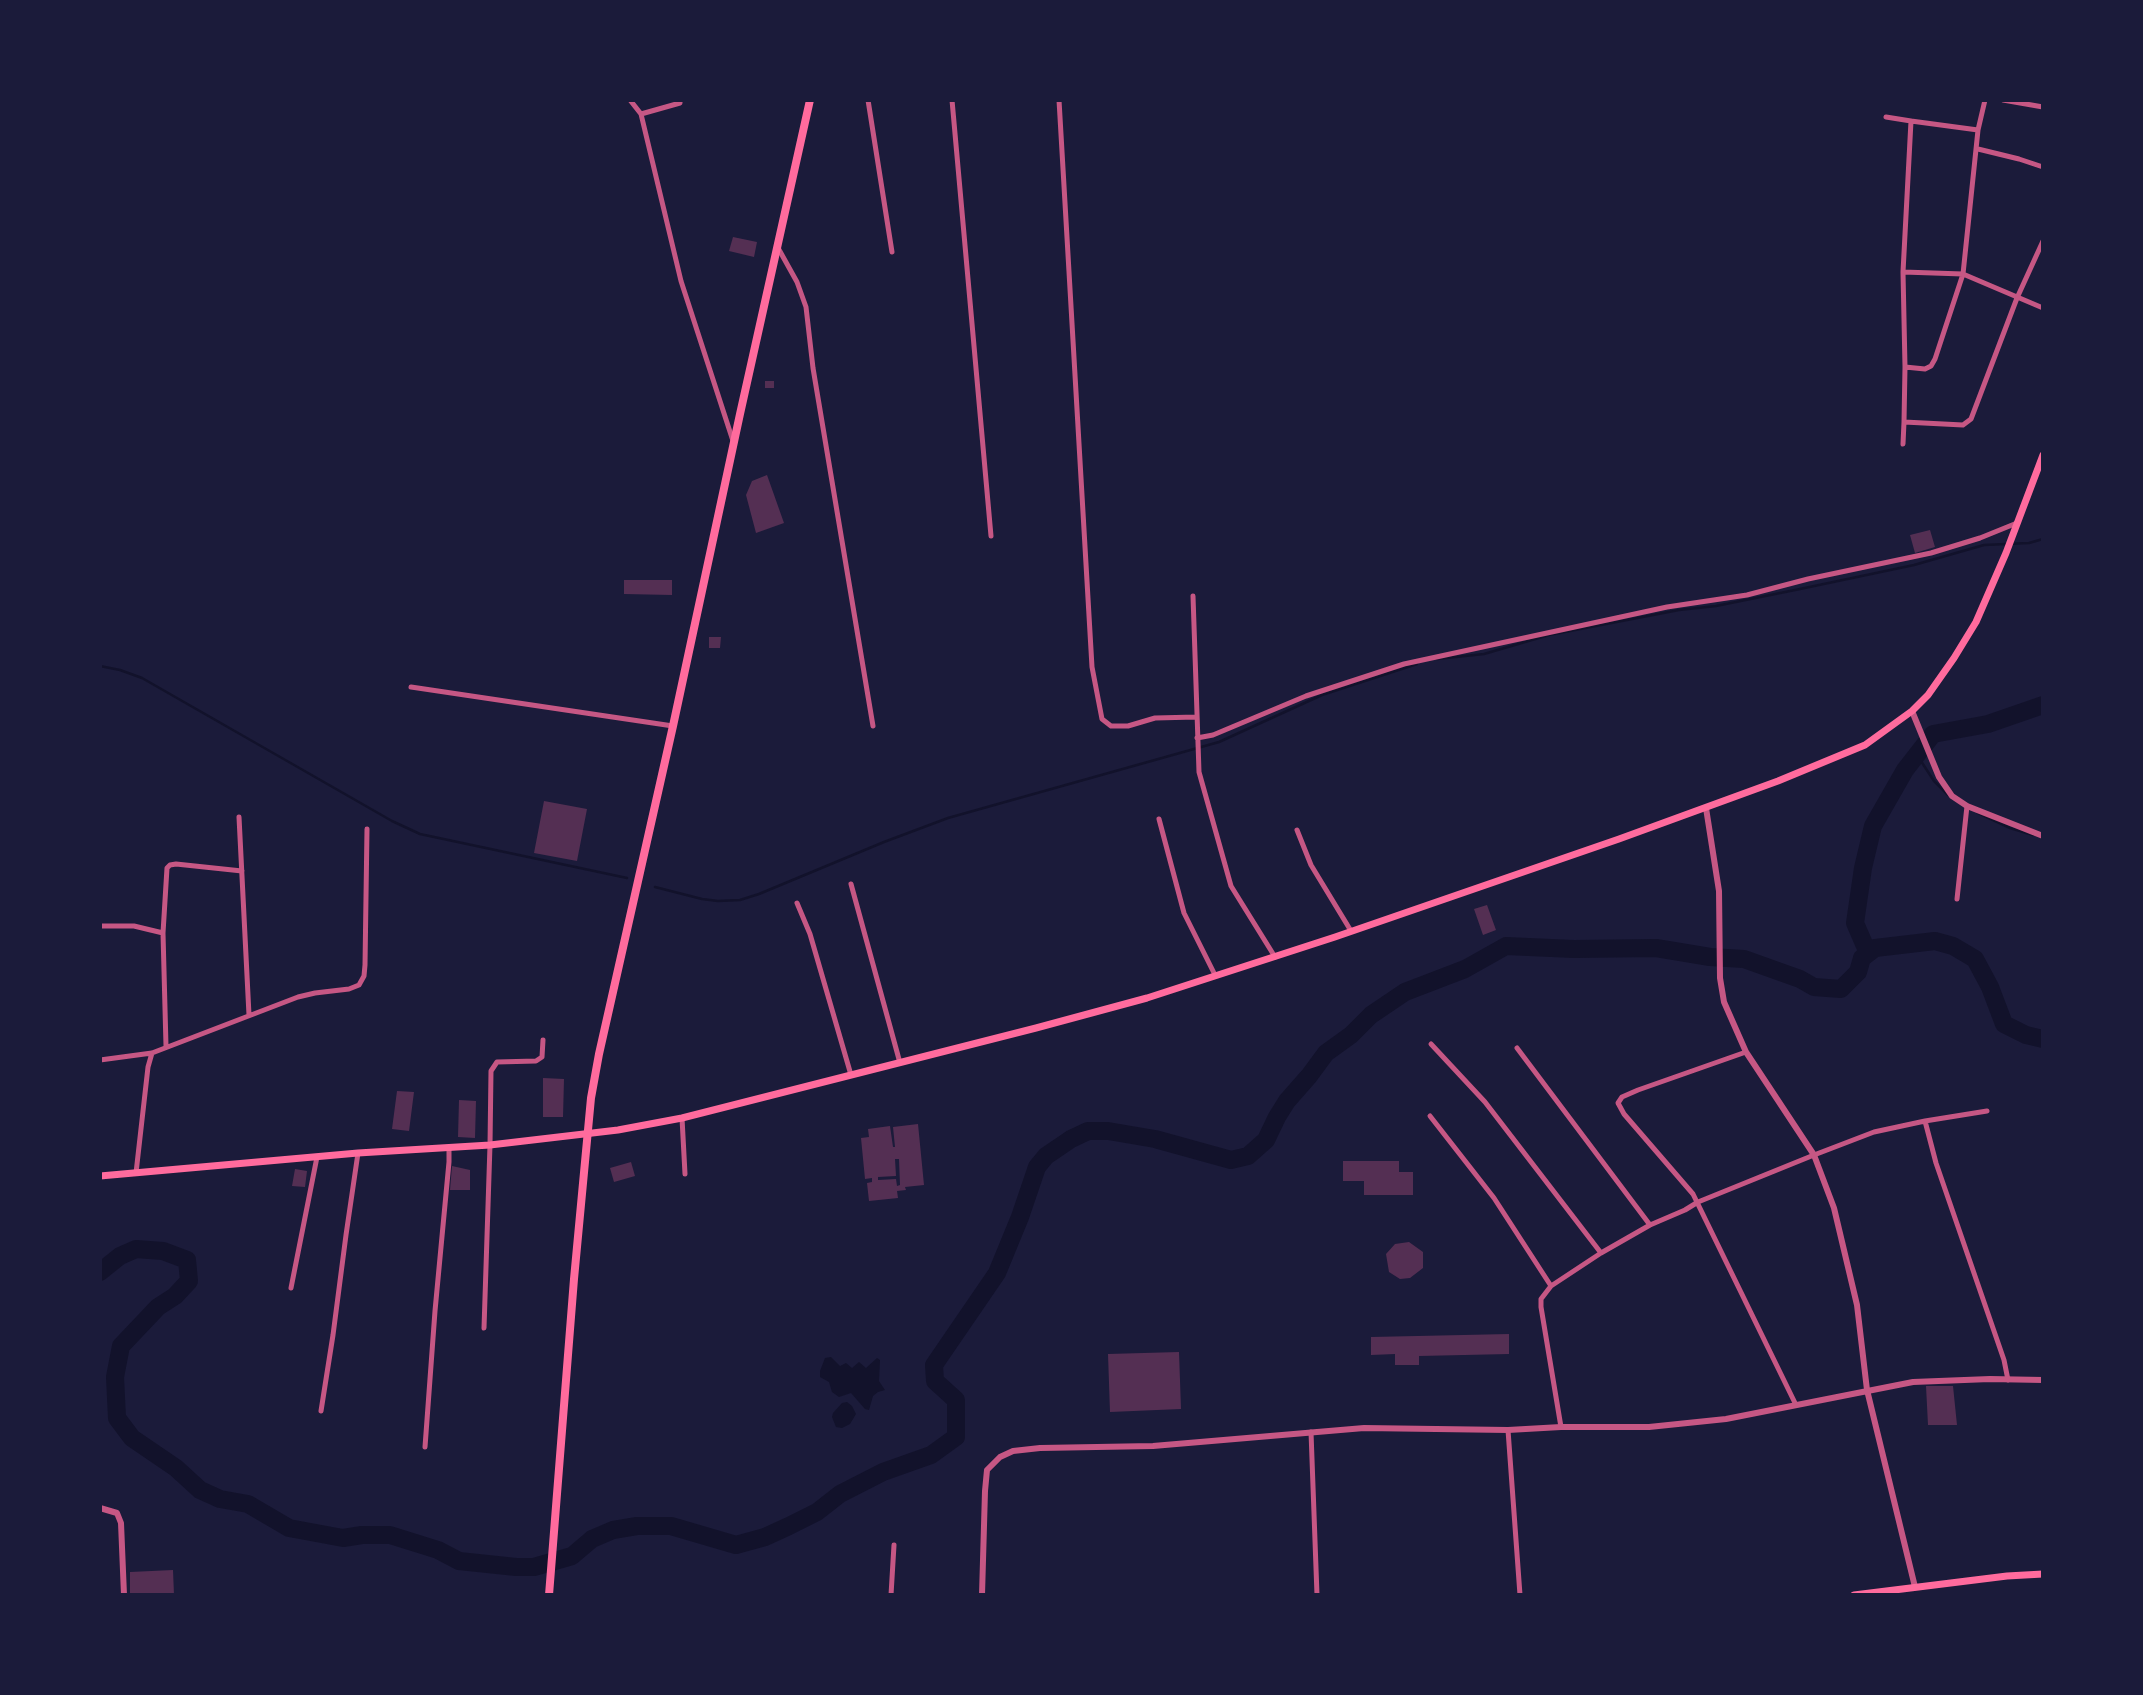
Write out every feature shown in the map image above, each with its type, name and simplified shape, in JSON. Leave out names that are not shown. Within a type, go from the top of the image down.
[{"type":"main road","points":[[549,1595],[586,1134],[599,1054],[810,100]]},
{"type":"main road","points":[[100,1176],[358,1153],[490,1145],[586,1134],[682,1118],[1147,998],[1275,957],[1706,808],[1865,745],[1912,711],[1928,695],[1976,622],[2006,553],[2043,455]]},
{"type":"main road","points":[[1854,1595],[2043,1574]]},
{"type":"street","points":[[630,100],[641,114],[681,281],[734,444]]},
{"type":"street","points":[[641,114],[680,103],[680,100]]},
{"type":"street","points":[[868,100],[892,252]]},
{"type":"street","points":[[952,100],[991,536]]},
{"type":"street","points":[[1059,100],[1092,667],[1102,719],[1111,726],[1128,726],[1155,718],[1196,717]]},
{"type":"street","points":[[1905,367],[1925,369],[1936,359],[1963,275],[1978,130],[1985,100]]},
{"type":"street","points":[[2003,100],[2043,107]]},
{"type":"street","points":[[1886,117],[1978,130]]},
{"type":"street","points":[[1903,444],[1903,272],[1911,121]]},
{"type":"street","points":[[1978,149],[2043,167]]},
{"type":"street","points":[[1904,422],[1963,425],[1971,419],[2017,298],[2043,241]]},
{"type":"street","points":[[777,246],[806,307],[813,368],[873,726]]},
{"type":"street","points":[[1903,272],[1963,275],[2043,308]]},
{"type":"street","points":[[1197,741],[1306,695],[1404,664],[1668,607],[1747,594],[1931,553],[2017,523]]},
{"type":"street","points":[[1193,596],[1198,763],[1231,886],[1275,957]]},
{"type":"street","points":[[411,687],[673,726]]},
{"type":"street","points":[[1912,711],[1939,778],[1952,796],[1968,806],[2043,836]]},
{"type":"street","points":[[1957,899],[1968,806]]},
{"type":"street","points":[[1706,808],[1719,891],[1720,978],[1724,1002],[1746,1052],[1814,1154],[1834,1208],[1857,1305],[1867,1390],[1914,1587]]},
{"type":"street","points":[[239,817],[249,1015]]},
{"type":"street","points":[[1159,819],[1184,914],[1215,975]]},
{"type":"street","points":[[100,1060],[152,1053],[298,997],[349,989],[362,982],[365,965],[367,828]]},
{"type":"street","points":[[1297,830],[1311,865],[1351,931]]},
{"type":"street","points":[[166,1046],[163,933],[166,871],[170,865],[242,871]]},
{"type":"street","points":[[851,884],[900,1063]]},
{"type":"street","points":[[797,903],[810,934],[851,1075]]},
{"type":"street","points":[[100,926],[134,926],[163,933]]},
{"type":"street","points":[[484,1328],[492,1067],[497,1062],[537,1061],[542,1057],[544,1040]]},
{"type":"street","points":[[1431,1044],[1485,1102],[1601,1253]]},
{"type":"street","points":[[1517,1048],[1650,1225]]},
{"type":"street","points":[[1746,1052],[1638,1090],[1622,1097],[1618,1102],[1624,1114],[1687,1185],[1698,1202],[1796,1405]]},
{"type":"street","points":[[136,1173],[152,1053]]},
{"type":"street","points":[[1561,1427],[1541,1307],[1541,1298],[1551,1286],[1650,1225],[1814,1154],[1874,1132],[1987,1111]]},
{"type":"street","points":[[1430,1116],[1489,1190],[1551,1286]]},
{"type":"street","points":[[682,1118],[685,1174]]},
{"type":"street","points":[[1925,1121],[1936,1163],[2004,1360],[2008,1380]]},
{"type":"street","points":[[425,1447],[449,1148]]},
{"type":"street","points":[[321,1411],[358,1153]]},
{"type":"street","points":[[291,1288],[317,1157]]},
{"type":"street","points":[[982,1595],[987,1470],[1000,1457],[1013,1451],[1153,1446],[1385,1428],[1508,1430],[1649,1427],[1726,1419],[1913,1382],[2043,1380]]},
{"type":"street","points":[[1508,1430],[1520,1595]]},
{"type":"street","points":[[1311,1432],[1317,1595]]},
{"type":"street","points":[[100,1508],[117,1513],[121,1523],[124,1595]]},
{"type":"street","points":[[891,1595],[894,1545]]},
{"type":"shaded area","points":[[831,1357],[840,1366],[846,1363],[852,1368],[859,1362],[866,1368],[877,1358],[880,1360],[879,1381],[885,1390],[873,1396],[869,1410],[851,1393],[839,1397],[832,1392],[829,1382],[820,1377],[825,1358]]},
{"type":"shaded area","points":[[847,1402],[856,1414],[850,1424],[842,1428],[836,1427],[833,1413],[842,1403]]},
{"type":"building","points":[[733,237],[757,242],[754,257],[729,251]]},
{"type":"building","points":[[765,381],[774,381],[774,388],[765,388]]},
{"type":"building","points":[[767,475],[784,523],[756,533],[746,495],[752,481]]},
{"type":"building","points":[[1930,530],[1935,547],[1915,553],[1910,535]]},
{"type":"building","points":[[624,580],[672,580],[672,595],[624,594]]},
{"type":"building","points":[[709,637],[721,637],[720,648],[709,648]]},
{"type":"building","points":[[544,801],[587,809],[577,861],[534,853]]},
{"type":"building","points":[[1487,905],[1496,930],[1483,935],[1474,909]]},
{"type":"building","points":[[543,1078],[564,1079],[563,1117],[543,1117]]},
{"type":"building","points":[[397,1091],[414,1092],[409,1131],[392,1129]]},
{"type":"building","points":[[459,1100],[476,1101],[475,1138],[458,1137]]},
{"type":"building","points":[[918,1124],[924,1185],[905,1187],[906,1190],[897,1191],[898,1198],[869,1201],[867,1183],[872,1182],[872,1178],[865,1179],[861,1138],[869,1137],[868,1129],[890,1126],[895,1147],[893,1127]],"holes":[[[895,1159],[899,1159],[900,1185],[897,1186],[896,1179],[878,1180],[878,1177],[896,1176]]]},
{"type":"building","points":[[1343,1161],[1399,1161],[1399,1172],[1413,1172],[1413,1195],[1364,1195],[1364,1181],[1343,1181]]},
{"type":"building","points":[[631,1162],[635,1176],[614,1182],[610,1168]]},
{"type":"building","points":[[452,1166],[470,1170],[470,1190],[450,1190]]},
{"type":"building","points":[[295,1169],[307,1171],[305,1187],[292,1186]]},
{"type":"building","points":[[1409,1242],[1423,1252],[1423,1268],[1410,1278],[1400,1279],[1389,1272],[1386,1254],[1395,1244]]},
{"type":"building","points":[[1509,1334],[1509,1354],[1419,1356],[1419,1365],[1395,1365],[1395,1354],[1371,1355],[1371,1337]]},
{"type":"building","points":[[1179,1352],[1181,1409],[1110,1412],[1108,1354]]},
{"type":"building","points":[[1926,1386],[1953,1386],[1957,1425],[1928,1425]]},
{"type":"building","points":[[173,1570],[174,1595],[130,1595],[130,1572]]},
{"type":"waterway","points":[[1437,659],[1484,654],[1549,635],[1800,589],[1914,565],[1984,545],[2029,543],[2043,539]]},
{"type":"waterway","points":[[655,887],[702,899],[740,900],[948,818],[1219,742],[1322,695],[1417,664]]},
{"type":"waterway","points":[[100,666],[142,678],[392,821],[420,834],[627,878]]},
{"type":"waterway","points":[[1868,953],[1855,923],[1863,868],[1873,826],[1905,770],[1933,734],[1988,724],[2043,705]]},
{"type":"waterway","points":[[1917,755],[1934,781],[1948,795]]},
{"type":"waterway","points":[[1978,813],[2033,835]]},
{"type":"waterway","points":[[100,1272],[120,1256],[136,1249],[163,1251],[187,1260],[189,1281],[175,1296],[158,1307],[121,1346],[115,1377],[117,1418],[132,1438],[176,1468],[200,1490],[220,1499],[248,1504],[289,1528],[343,1538],[390,1535],[438,1550],[459,1561],[516,1567],[534,1567],[572,1556],[592,1539],[613,1530],[637,1526],[671,1526],[736,1545],[765,1537],[789,1526],[817,1512],[840,1494],[883,1472],[931,1455],[956,1437],[956,1400],[935,1381],[934,1365],[997,1273],[1037,1167],[1046,1156],[1088,1131],[1108,1131],[1155,1139],[1231,1160],[1248,1156],[1266,1140],[1287,1101],[1326,1053],[1351,1035],[1371,1015],[1405,992],[1465,969],[1506,946],[1656,948],[1710,957],[1744,959],[1800,979],[1814,987],[1841,989],[1858,972],[1862,958],[1875,948],[1935,941],[1953,946],[1975,959],[1990,987],[2004,1024],[2026,1035],[2043,1039]]}]
